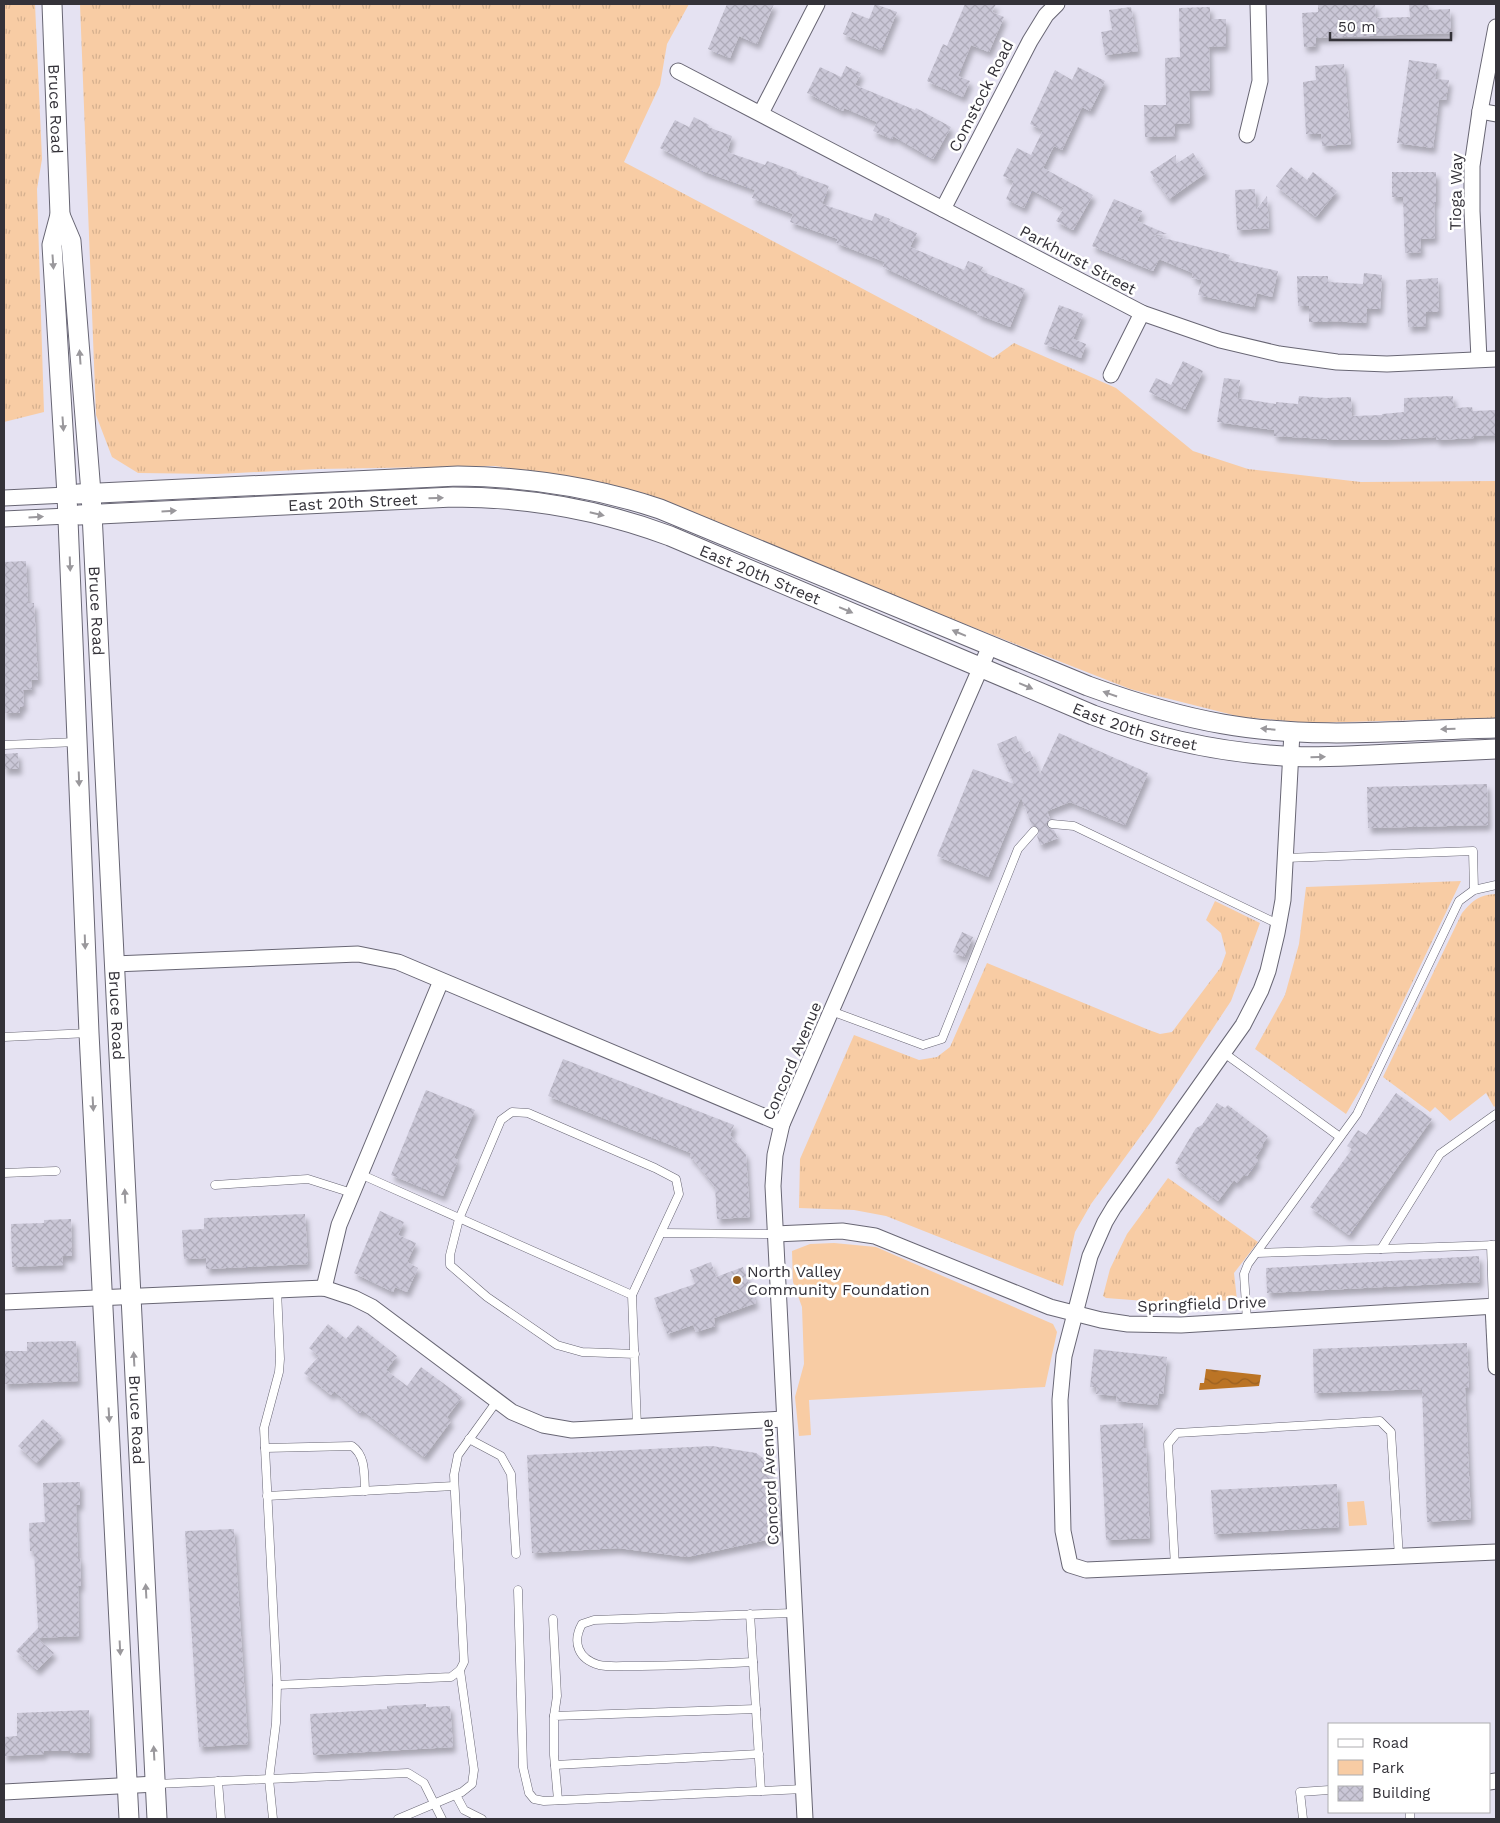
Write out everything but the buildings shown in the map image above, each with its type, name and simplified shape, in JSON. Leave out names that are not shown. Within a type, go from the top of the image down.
[{"type":"street","name":"Bruce Road","points":[[52,4],[60,214],[52,245],[67,495],[89,1033],[129,1819]]},
{"type":"street","points":[[761,113],[817,4]]},
{"type":"street","name":"Comstock Road","points":[[943,209],[1030,41],[1046,15],[1057,4]]},
{"type":"street","points":[[1247,135],[1260,81],[1258,4]]},
{"type":"street","name":"Tioga Way","points":[[1479,359],[1472,166],[1496,27]]},
{"type":"street","name":"Parkhurst Street","points":[[678,71],[1142,313],[1220,340],[1279,354],[1337,362],[1387,364],[1496,359]]},
{"type":"street","points":[[1480,111],[1496,114]]},
{"type":"street","name":"Bruce Road","points":[[60,214],[71,241],[92,515],[130,1296],[158,1819]]},
{"type":"street","points":[[1111,375],[1142,313]]},
{"type":"street","name":"East 20th Street","points":[[4,498],[458,476],[504,477],[575,486],[618,496],[660,509],[1088,686],[1154,708],[1224,724],[1292,732],[1496,728]]},
{"type":"street","name":"East 20th Street","points":[[4,519],[468,497],[512,500],[564,507],[627,521],[670,536],[1093,715],[1140,731],[1210,748],[1291,756],[1320,757],[1496,749]]},
{"type":"street","name":"Concord Avenue","points":[[805,1819],[775,1234],[773,1186],[775,1155],[782,1124],[990,646]]},
{"type":"street","points":[[1292,732],[1283,900],[1273,952],[1261,990],[1243,1025],[1105,1222],[1090,1256],[1074,1314],[1064,1356],[1060,1400],[1063,1531],[1070,1565],[1086,1570],[1496,1552]]},
{"type":"street","points":[[114,964],[358,954],[398,962],[782,1124]]},
{"type":"street","points":[[324,1288],[339,1225],[441,981]]},
{"type":"street","name":"Springfield Drive","points":[[775,1234],[842,1231],[875,1236],[1025,1297],[1074,1314],[1101,1320],[1154,1325],[1495,1306]]},
{"type":"street","points":[[4,1302],[324,1288],[354,1298],[372,1308],[512,1412],[543,1425],[572,1430],[784,1419]]},
{"type":"street","points":[[1495,1306],[1496,1367]]},
{"type":"street","points":[[4,1792],[156,1784]]},
{"type":"lane","points":[[4,745],[77,742]]},
{"type":"lane","points":[[1052,824],[1074,826],[1278,924]]},
{"type":"lane","points":[[831,1011],[923,1045],[942,1039],[1018,849],[1034,831]]},
{"type":"lane","points":[[1285,858],[1473,851],[1474,890]]},
{"type":"lane","points":[[1247,1321],[1244,1274],[1248,1264],[1357,1114],[1372,1087],[1384,1056],[1459,901],[1474,890],[1496,885]]},
{"type":"lane","points":[[4,1037],[89,1033]]},
{"type":"lane","points":[[1224,1052],[1340,1137]]},
{"type":"lane","points":[[634,1354],[582,1352],[557,1345],[487,1297],[450,1266],[450,1255],[459,1219],[501,1120],[512,1112],[528,1113],[676,1179],[679,1194],[632,1295],[638,1427]]},
{"type":"lane","points":[[1381,1249],[1440,1154],[1496,1114]]},
{"type":"lane","points":[[4,1173],[56,1171]]},
{"type":"lane","points":[[360,1174],[632,1295]]},
{"type":"lane","points":[[215,1185],[308,1180],[352,1192]]},
{"type":"lane","points":[[662,1233],[775,1234]]},
{"type":"lane","points":[[1256,1253],[1494,1245],[1495,1306]]},
{"type":"lane","points":[[273,1819],[269,1779],[276,1722],[277,1685],[264,1428],[279,1372],[276,1290]]},
{"type":"lane","points":[[277,1685],[451,1677],[460,1670],[464,1662],[454,1475],[458,1455],[497,1400]]},
{"type":"lane","points":[[1175,1566],[1168,1444],[1177,1433],[1380,1421],[1390,1432],[1399,1557]]},
{"type":"lane","points":[[469,1439],[501,1456],[511,1474],[516,1554]]},
{"type":"lane","points":[[265,1448],[352,1446],[359,1451],[362,1458],[365,1491]]},
{"type":"lane","points":[[267,1496],[454,1486]]},
{"type":"lane","points":[[518,1590],[523,1768],[529,1793],[534,1799],[544,1801],[803,1789]]},
{"type":"lane","points":[[753,1662],[647,1666],[600,1665],[586,1658],[576,1644],[577,1633],[582,1624],[594,1620],[794,1613]]},
{"type":"lane","points":[[750,1614],[761,1791]]},
{"type":"lane","points":[[554,1619],[557,1696],[554,1716],[555,1765],[558,1800]]},
{"type":"lane","points":[[398,1819],[456,1795],[472,1784],[474,1770],[460,1670]]},
{"type":"lane","points":[[554,1716],[756,1709]]},
{"type":"lane","points":[[555,1765],[759,1754]]},
{"type":"lane","points":[[156,1784],[408,1772],[424,1783],[442,1819]]},
{"type":"lane","points":[[218,1781],[221,1819]]},
{"type":"lane","points":[[1303,1819],[1300,1792],[1328,1790]]},
{"type":"lane","points":[[456,1795],[464,1810],[482,1819]]},
{"type":"green space","points":[[4,4],[35,4],[42,159],[37,189],[44,412],[4,422]]},
{"type":"green space","points":[[80,4],[689,4],[667,44],[660,85],[624,162],[993,358],[1014,343],[1116,388],[1193,451],[1248,469],[1361,482],[1496,481],[1496,718],[1309,723],[1241,717],[1130,689],[609,484],[495,466],[318,469],[217,474],[138,473],[112,457],[96,415]]},
{"type":"green space","points":[[1461,881],[1364,1083],[1346,1114],[1255,1049],[1285,995],[1299,944],[1306,887]]},
{"type":"green space","points":[[1496,894],[1496,1105],[1494,1107],[1486,1093],[1450,1121],[1435,1107],[1430,1112],[1383,1077],[1462,913],[1477,899]]},
{"type":"green space","points":[[1215,901],[1260,923],[1231,1001],[1153,1119],[1091,1204],[1075,1232],[1063,1286],[886,1216],[854,1210],[799,1208],[800,1159],[854,1035],[919,1060],[937,1057],[950,1047],[987,963],[1149,1030],[1160,1034],[1172,1032],[1221,967],[1226,953],[1221,933],[1206,920]]},
{"type":"green space","points":[[1168,1178],[1258,1242],[1234,1273],[1237,1300],[1171,1303],[1106,1298],[1103,1296],[1110,1269],[1127,1234]]},
{"type":"green space","points":[[834,1243],[876,1247],[1053,1324],[1057,1332],[1045,1387],[809,1400],[811,1435],[799,1436],[795,1397],[804,1364],[802,1307],[793,1282],[792,1251],[810,1244]]},
{"type":"green space","points":[[1364,1501],[1367,1525],[1349,1526],[1347,1502]]},
{"type":"water","points":[[1206,1369],[1261,1375],[1259,1386],[1199,1390],[1200,1383],[1204,1383]]},
{"type":"place","name":"North Valley Community Foundation","points":[[737,1280]]}]
